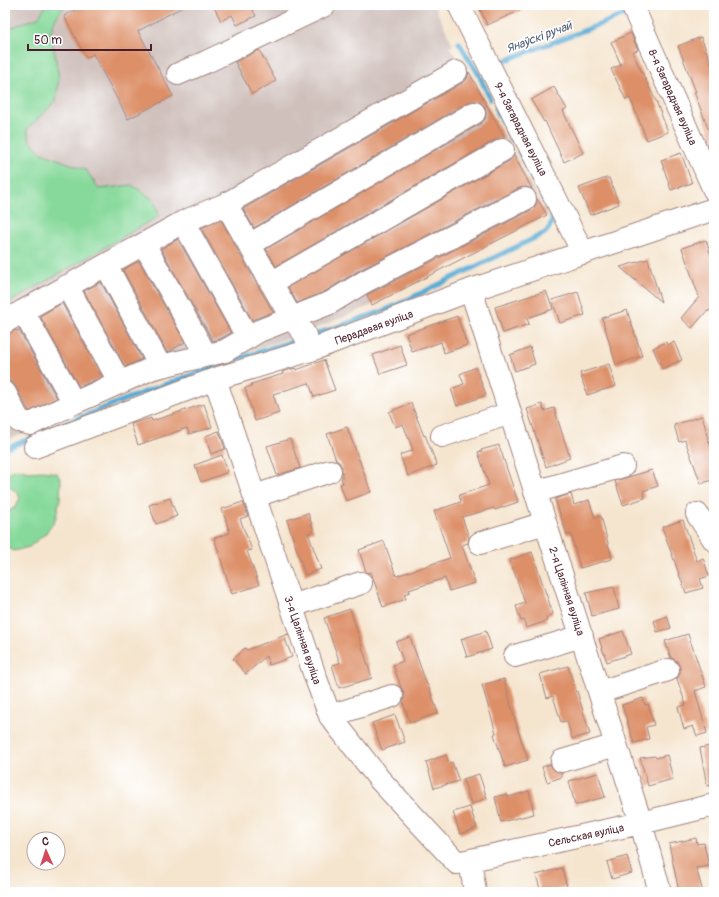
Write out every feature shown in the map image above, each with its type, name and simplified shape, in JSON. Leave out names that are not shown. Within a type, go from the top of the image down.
[{"type":"street","points":[[178,74],[325,5]]},
{"type":"street","name":"9-я Загарадная вуліца","points":[[459,5],[583,253]]},
{"type":"street","name":"8-я Загарадная вуліца","points":[[632,5],[714,190]]},
{"type":"street","points":[[5,322],[23,310],[183,222],[226,204],[456,72]]},
{"type":"street","points":[[249,245],[474,113]]},
{"type":"street","points":[[271,283],[503,150]]},
{"type":"street","points":[[5,392],[19,421],[31,424],[152,368],[225,351],[259,331],[330,303],[364,282],[525,199]]},
{"type":"street","points":[[226,204],[292,319],[304,333],[311,350]]},
{"type":"street","name":"Перадавая вуліца","points":[[35,447],[215,379],[311,350],[471,290],[714,209]]},
{"type":"street","points":[[183,222],[248,338]]},
{"type":"street","points":[[144,244],[206,355]]},
{"type":"street","points":[[106,265],[160,366]]},
{"type":"street","points":[[67,286],[120,383]]},
{"type":"street","name":"2-я Цалінная вуліца","points":[[471,290],[600,692],[641,823],[660,892]]},
{"type":"street","points":[[23,310],[74,403]]},
{"type":"street","name":"3-я Цалінная вуліца","points":[[215,379],[330,716],[380,780],[463,861]]},
{"type":"street","points":[[442,436],[510,413]]},
{"type":"street","points":[[535,492],[623,466]]},
{"type":"street","points":[[255,496],[330,471]]},
{"type":"street","points":[[697,514],[714,540]]},
{"type":"street","points":[[480,543],[545,523]]},
{"type":"street","points":[[292,606],[361,583]]},
{"type":"street","points":[[515,656],[582,636]]},
{"type":"street","points":[[600,692],[668,670]]},
{"type":"street","points":[[330,716],[392,696]]},
{"type":"street","points":[[562,761],[616,745]]},
{"type":"street","name":"Сельская вуліца","points":[[463,861],[641,823],[714,805]]},
{"type":"street","points":[[463,861],[475,892]]},
{"type":"shaded area","points":[[5,5],[434,5],[453,45],[449,47],[469,72],[547,215],[372,305],[304,333],[161,379],[5,441]]},
{"type":"green space","points":[[46,5],[65,5],[56,18],[50,33],[59,78],[56,101],[27,129],[30,141],[42,153],[86,170],[99,189],[132,185],[154,200],[159,216],[5,305],[5,31],[22,23],[38,18]]},
{"type":"green space","points":[[17,469],[29,472],[42,471],[57,473],[61,481],[60,499],[55,520],[45,534],[29,547],[14,551],[5,546],[5,514],[15,507],[20,498],[17,492],[5,484],[5,474]]},
{"type":"building","points":[[84,5],[186,5],[138,31],[173,96],[128,119],[93,54],[86,58],[64,16]]},
{"type":"building","points":[[213,5],[250,5],[256,16],[237,25],[232,15],[221,21]]},
{"type":"building","points":[[478,5],[533,5],[487,25]]},
{"type":"building","points":[[631,33],[638,50],[632,52],[656,101],[668,132],[647,140],[630,98],[626,100],[611,69],[621,65],[611,42]]},
{"type":"building","points":[[701,37],[714,71],[714,141],[694,92],[696,92],[678,46]]},
{"type":"building","points":[[259,50],[276,81],[252,94],[235,62]]},
{"type":"building","points":[[469,72],[505,138],[497,139],[276,266],[266,249],[480,124],[485,119],[485,107],[480,102],[468,102],[254,228],[243,209],[462,83],[467,79]]},
{"type":"building","points":[[554,87],[567,109],[563,111],[583,153],[564,162],[545,121],[544,122],[531,100]]},
{"type":"building","points":[[681,153],[692,183],[671,190],[661,160]]},
{"type":"building","points":[[514,155],[532,189],[526,187],[519,188],[358,271],[324,292],[297,303],[288,287],[509,161]]},
{"type":"building","points":[[609,178],[619,204],[590,215],[579,188]]},
{"type":"building","points":[[537,199],[547,215],[372,305],[367,295],[531,210],[536,205]]},
{"type":"building","points":[[221,220],[273,312],[252,320],[201,228]]},
{"type":"building","points":[[178,239],[231,333],[220,339],[213,341],[161,249]]},
{"type":"building","points":[[706,240],[714,265],[714,309],[706,312],[692,328],[681,318],[699,297],[682,248]]},
{"type":"building","points":[[648,259],[661,302],[620,267]]},
{"type":"building","points":[[139,261],[185,342],[167,352],[123,270]]},
{"type":"building","points":[[101,282],[142,359],[125,367],[84,291]]},
{"type":"building","points":[[546,291],[553,309],[527,318],[529,324],[503,333],[495,307]]},
{"type":"building","points":[[578,292],[585,315],[560,323],[552,300]]},
{"type":"building","points":[[62,303],[102,377],[79,387],[40,316]]},
{"type":"building","points":[[627,310],[642,356],[616,365],[602,318]]},
{"type":"building","points":[[457,316],[467,345],[444,353],[441,342],[412,352],[406,334]]},
{"type":"building","points":[[19,330],[57,398],[30,411],[12,382],[5,381],[5,334]]},
{"type":"building","points":[[666,342],[667,345],[674,342],[682,360],[662,369],[653,348]]},
{"type":"building","points":[[400,345],[407,365],[380,374],[373,355]]},
{"type":"building","points":[[530,347],[535,364],[515,371],[510,355]]},
{"type":"building","points":[[324,360],[335,390],[314,397],[309,383],[273,394],[279,413],[255,421],[245,388],[252,386],[251,384],[283,374],[282,372],[296,368],[296,370]]},
{"type":"building","points":[[609,364],[616,386],[587,395],[580,373]]},
{"type":"building","points":[[476,368],[486,395],[457,406],[451,389],[464,384],[460,374]]},
{"type":"building","points":[[411,403],[437,465],[408,476],[400,455],[413,450],[403,424],[395,427],[389,412]]},
{"type":"building","points":[[204,404],[212,427],[189,434],[187,428],[138,445],[131,424],[151,418],[152,421]]},
{"type":"building","points":[[542,404],[544,411],[554,408],[570,458],[546,467],[527,409]]},
{"type":"building","points":[[702,416],[714,455],[714,479],[701,484],[685,440],[679,442],[674,425]]},
{"type":"building","points":[[347,427],[371,492],[346,501],[340,484],[343,483],[341,478],[342,467],[336,460],[327,434]]},
{"type":"building","points":[[219,431],[225,449],[211,454],[205,436]]},
{"type":"building","points":[[290,439],[300,468],[277,475],[267,446]]},
{"type":"building","points":[[499,445],[518,502],[495,510],[494,508],[462,517],[469,537],[468,543],[462,545],[475,583],[449,591],[445,578],[409,590],[410,592],[404,594],[406,599],[383,607],[371,572],[366,572],[359,550],[384,541],[396,576],[450,558],[434,511],[461,502],[459,495],[489,485],[478,452]]},
{"type":"building","points":[[222,455],[228,472],[201,482],[195,465]]},
{"type":"building","points":[[652,470],[658,486],[643,491],[645,498],[623,505],[615,481]]},
{"type":"building","points":[[571,494],[574,505],[589,500],[595,518],[601,516],[612,559],[580,568],[571,534],[567,535],[555,499]]},
{"type":"building","points":[[170,498],[177,516],[156,524],[149,505]]},
{"type":"building","points":[[243,502],[248,516],[240,519],[252,550],[247,551],[259,585],[232,594],[214,538],[230,533],[222,509]]},
{"type":"building","points":[[308,513],[314,531],[308,533],[321,569],[305,575],[287,520]]},
{"type":"building","points":[[683,520],[697,561],[703,558],[709,576],[700,579],[703,588],[686,593],[662,527]]},
{"type":"building","points":[[532,552],[553,614],[546,617],[547,621],[526,628],[524,620],[521,621],[516,606],[525,603],[510,560]]},
{"type":"building","points":[[614,587],[619,609],[592,616],[586,593]]},
{"type":"building","points":[[350,609],[372,678],[339,688],[332,665],[340,663],[324,618]]},
{"type":"building","points":[[667,616],[671,628],[657,632],[654,621]]},
{"type":"building","points":[[486,631],[492,649],[467,657],[461,639]]},
{"type":"building","points":[[623,631],[631,654],[607,662],[599,639]]},
{"type":"building","points":[[288,634],[285,639],[292,657],[269,665],[266,656],[246,674],[233,659],[245,648],[247,650]]},
{"type":"building","points":[[688,634],[706,687],[695,691],[707,733],[697,736],[693,726],[684,729],[678,707],[686,705],[677,679],[680,673],[680,667],[677,661],[671,658],[665,641]]},
{"type":"building","points":[[410,637],[438,713],[410,723],[403,702],[404,693],[393,665],[403,661],[396,642]]},
{"type":"building","points":[[568,666],[590,734],[572,739],[567,721],[561,722],[553,696],[547,698],[540,674]]},
{"type":"building","points":[[504,679],[528,760],[505,767],[494,734],[496,733],[482,685]]},
{"type":"building","points":[[643,698],[645,705],[648,704],[654,725],[646,727],[649,739],[634,743],[622,705]]},
{"type":"building","points":[[395,715],[405,742],[382,750],[372,723]]},
{"type":"building","points":[[714,745],[714,785],[707,786],[700,748]]},
{"type":"building","points":[[446,755],[449,763],[452,762],[459,781],[434,788],[426,762]]},
{"type":"building","points":[[667,755],[673,779],[648,786],[640,758],[655,756],[656,758]]},
{"type":"building","points":[[550,764],[554,770],[561,773],[562,777],[547,782],[542,767]]},
{"type":"building","points":[[598,773],[605,797],[575,805],[569,781]]},
{"type":"building","points":[[479,774],[487,798],[471,804],[463,779]]},
{"type":"building","points":[[529,791],[534,814],[501,822],[495,797],[507,794],[508,797]]},
{"type":"building","points":[[470,807],[477,828],[460,834],[453,812]]},
{"type":"building","points":[[696,838],[697,844],[704,843],[709,866],[696,868],[703,892],[679,892],[669,844]]},
{"type":"building","points":[[627,856],[632,873],[612,879],[607,862]]},
{"type":"building","points":[[562,868],[567,887],[549,892],[541,892],[536,875]]},
{"type":"waterway","name":"Янаўскі ручай","points":[[650,7],[655,5]]},
{"type":"waterway","name":"Янаўскі ручай","points":[[504,61],[627,14]]},
{"type":"waterway","name":"Янаўскі ручай","points":[[459,43],[479,75],[490,99]]},
{"type":"waterway","points":[[496,109],[512,140]]},
{"type":"waterway","points":[[519,152],[536,186]]},
{"type":"waterway","points":[[316,334],[386,310],[545,233],[551,224],[552,216],[543,198]]},
{"type":"waterway","points":[[52,429],[174,381],[297,340]]},
{"type":"waterway","points":[[5,449],[34,437]]}]
